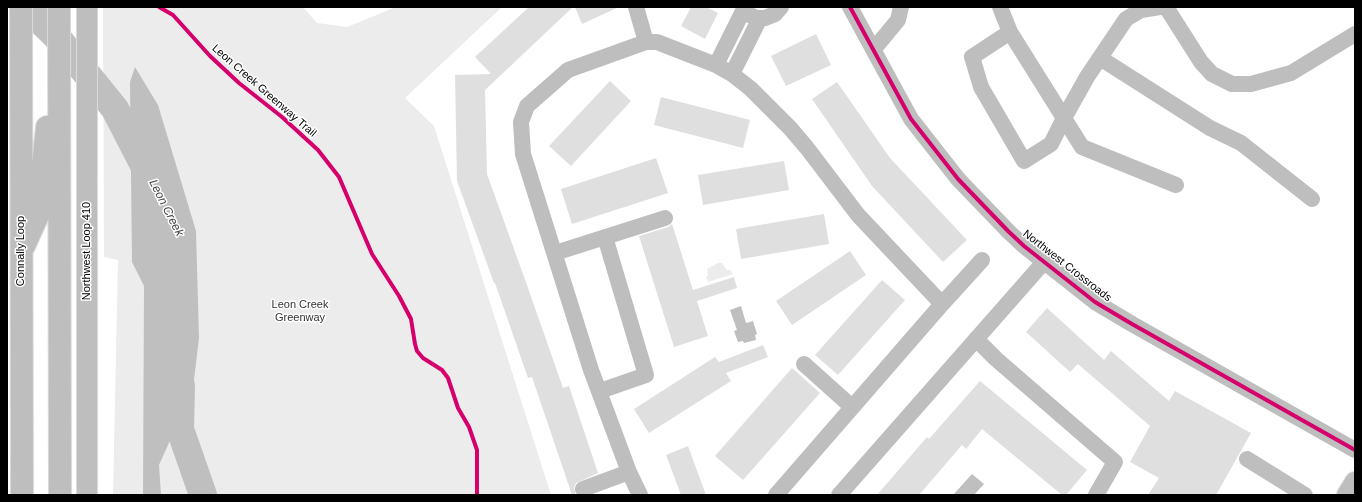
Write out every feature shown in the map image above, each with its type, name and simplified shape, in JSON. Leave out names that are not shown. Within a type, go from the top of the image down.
[{"type":"highway","name":"Connally Loop","points":[[21,7],[30,212],[21,252],[22,495]]},
{"type":"highway","points":[[30,212],[58,7]]},
{"type":"highway","points":[[58,7],[60,495]]},
{"type":"main road","name":"Northwest Loop 410","points":[[87,7],[87,495]]},
{"type":"main road","points":[[1347,495],[1355,482]]},
{"type":"street","points":[[636,7],[646,42]]},
{"type":"street","points":[[716,65],[743,8],[753,17],[760,18],[770,17],[779,11],[781,7]]},
{"type":"street","name":"Northwest Crossroads","points":[[850,7],[911,119],[958,180],[1008,231],[1044,262],[1096,302],[1132,324],[1355,450]]},
{"type":"street","points":[[874,49],[898,20],[901,7]]},
{"type":"street","points":[[1000,7],[1010,32],[1082,147],[1176,185]]},
{"type":"street","points":[[1010,32],[972,57],[981,87],[1024,161],[1051,144],[1087,77],[1126,19],[1141,10],[1160,7]]},
{"type":"street","points":[[1166,7],[1201,62],[1212,74],[1232,84],[1251,84],[1291,73],[1355,34]]},
{"type":"street","points":[[732,74],[760,18]]},
{"type":"street","points":[[640,495],[629,472],[592,370],[523,154],[521,122],[527,106],[568,70],[646,42],[657,42],[716,65],[732,74],[755,93],[790,128],[858,215],[942,304]]},
{"type":"street","points":[[1100,58],[1210,128],[1241,143],[1312,199]]},
{"type":"street","points":[[555,254],[665,218]]},
{"type":"street","points":[[600,390],[646,375],[605,237]]},
{"type":"street","points":[[776,495],[852,406],[982,260]]},
{"type":"street","points":[[838,495],[1044,262]]},
{"type":"street","points":[[976,339],[996,359],[1115,462],[1096,495]]},
{"type":"street","points":[[804,364],[852,406]]},
{"type":"street","points":[[1247,459],[1305,495]]},
{"type":"street","points":[[582,489],[629,472]]},
{"type":"green space","name":"Leon Creek Greenway","points":[[103,7],[303,7],[317,23],[347,27],[396,7],[502,7],[405,98],[434,126],[551,495],[113,495],[118,260],[104,257]]},
{"type":"green space","points":[[718,263],[722,263],[727,270],[730,270],[733,274],[708,282],[706,277],[708,276],[707,269]]},
{"type":"water","points":[[135,67],[158,105],[196,231],[199,338],[193,388],[183,420],[172,436],[159,465],[161,495],[143,495],[144,286],[132,262],[130,82]]},
{"type":"water","points":[[741,306],[746,323],[753,321],[757,334],[755,335],[756,340],[744,343],[743,341],[738,342],[734,331],[737,330],[730,310]]},
{"type":"water","points":[[972,474],[984,484],[974,495],[953,495]]},
{"type":"building","points":[[529,7],[573,7],[485,90],[487,174],[563,388],[569,386],[598,473],[576,483],[574,488],[576,495],[572,495],[532,377],[528,378],[457,181],[455,75],[491,74],[475,57]]},
{"type":"building","points":[[575,7],[619,7],[582,24]]},
{"type":"building","points":[[691,7],[706,7],[718,13],[705,39],[681,26]]},
{"type":"building","points":[[816,34],[831,65],[786,86],[771,56]]},
{"type":"building","points":[[610,81],[631,101],[571,166],[549,146]]},
{"type":"building","points":[[837,82],[890,158],[967,240],[943,262],[872,186],[812,99]]},
{"type":"building","points":[[661,97],[750,120],[743,148],[654,125]]},
{"type":"building","points":[[656,158],[668,193],[572,224],[561,189]]},
{"type":"building","points":[[784,161],[789,190],[703,205],[698,175]]},
{"type":"building","points":[[824,214],[829,244],[741,259],[736,229]]},
{"type":"building","points":[[672,224],[693,290],[734,277],[737,288],[697,301],[708,336],[674,347],[639,236],[668,227]]},
{"type":"building","points":[[850,251],[866,275],[792,325],[776,301]]},
{"type":"building","points":[[882,280],[905,300],[838,375],[815,355]]},
{"type":"building","points":[[1047,308],[1104,360],[1111,351],[1169,401],[1175,391],[1251,433],[1216,495],[1148,495],[1159,478],[1130,462],[1150,426],[1078,364],[1070,372],[1026,332]]},
{"type":"building","points":[[763,345],[768,357],[726,373],[731,381],[649,433],[634,409],[715,357],[719,362]]},
{"type":"building","points":[[792,368],[820,393],[743,480],[715,456]]},
{"type":"building","points":[[980,381],[1087,470],[1066,495],[1062,495],[982,429],[966,449],[962,445],[919,495],[877,495],[927,437],[929,439]]},
{"type":"building","points":[[688,446],[706,495],[681,495],[666,455]]},
{"type":"waterway","name":"Leon Creek","points":[[26,7],[56,36],[115,109],[148,173]]},
{"type":"waterway","name":"Leon Creek","points":[[181,386],[180,429],[203,495]]},
{"type":"cycle path","name":"Leon Creek Greenway Trail","points":[[159,7],[173,15],[210,56],[239,83],[282,117],[318,150],[339,177],[372,254],[399,296],[411,319],[417,351],[423,358],[442,370],[448,378],[458,408],[469,427],[477,450],[477,495]]},
{"type":"cycle path","points":[[850,7],[911,119],[958,179],[1024,246],[1095,302],[1355,450]]}]
